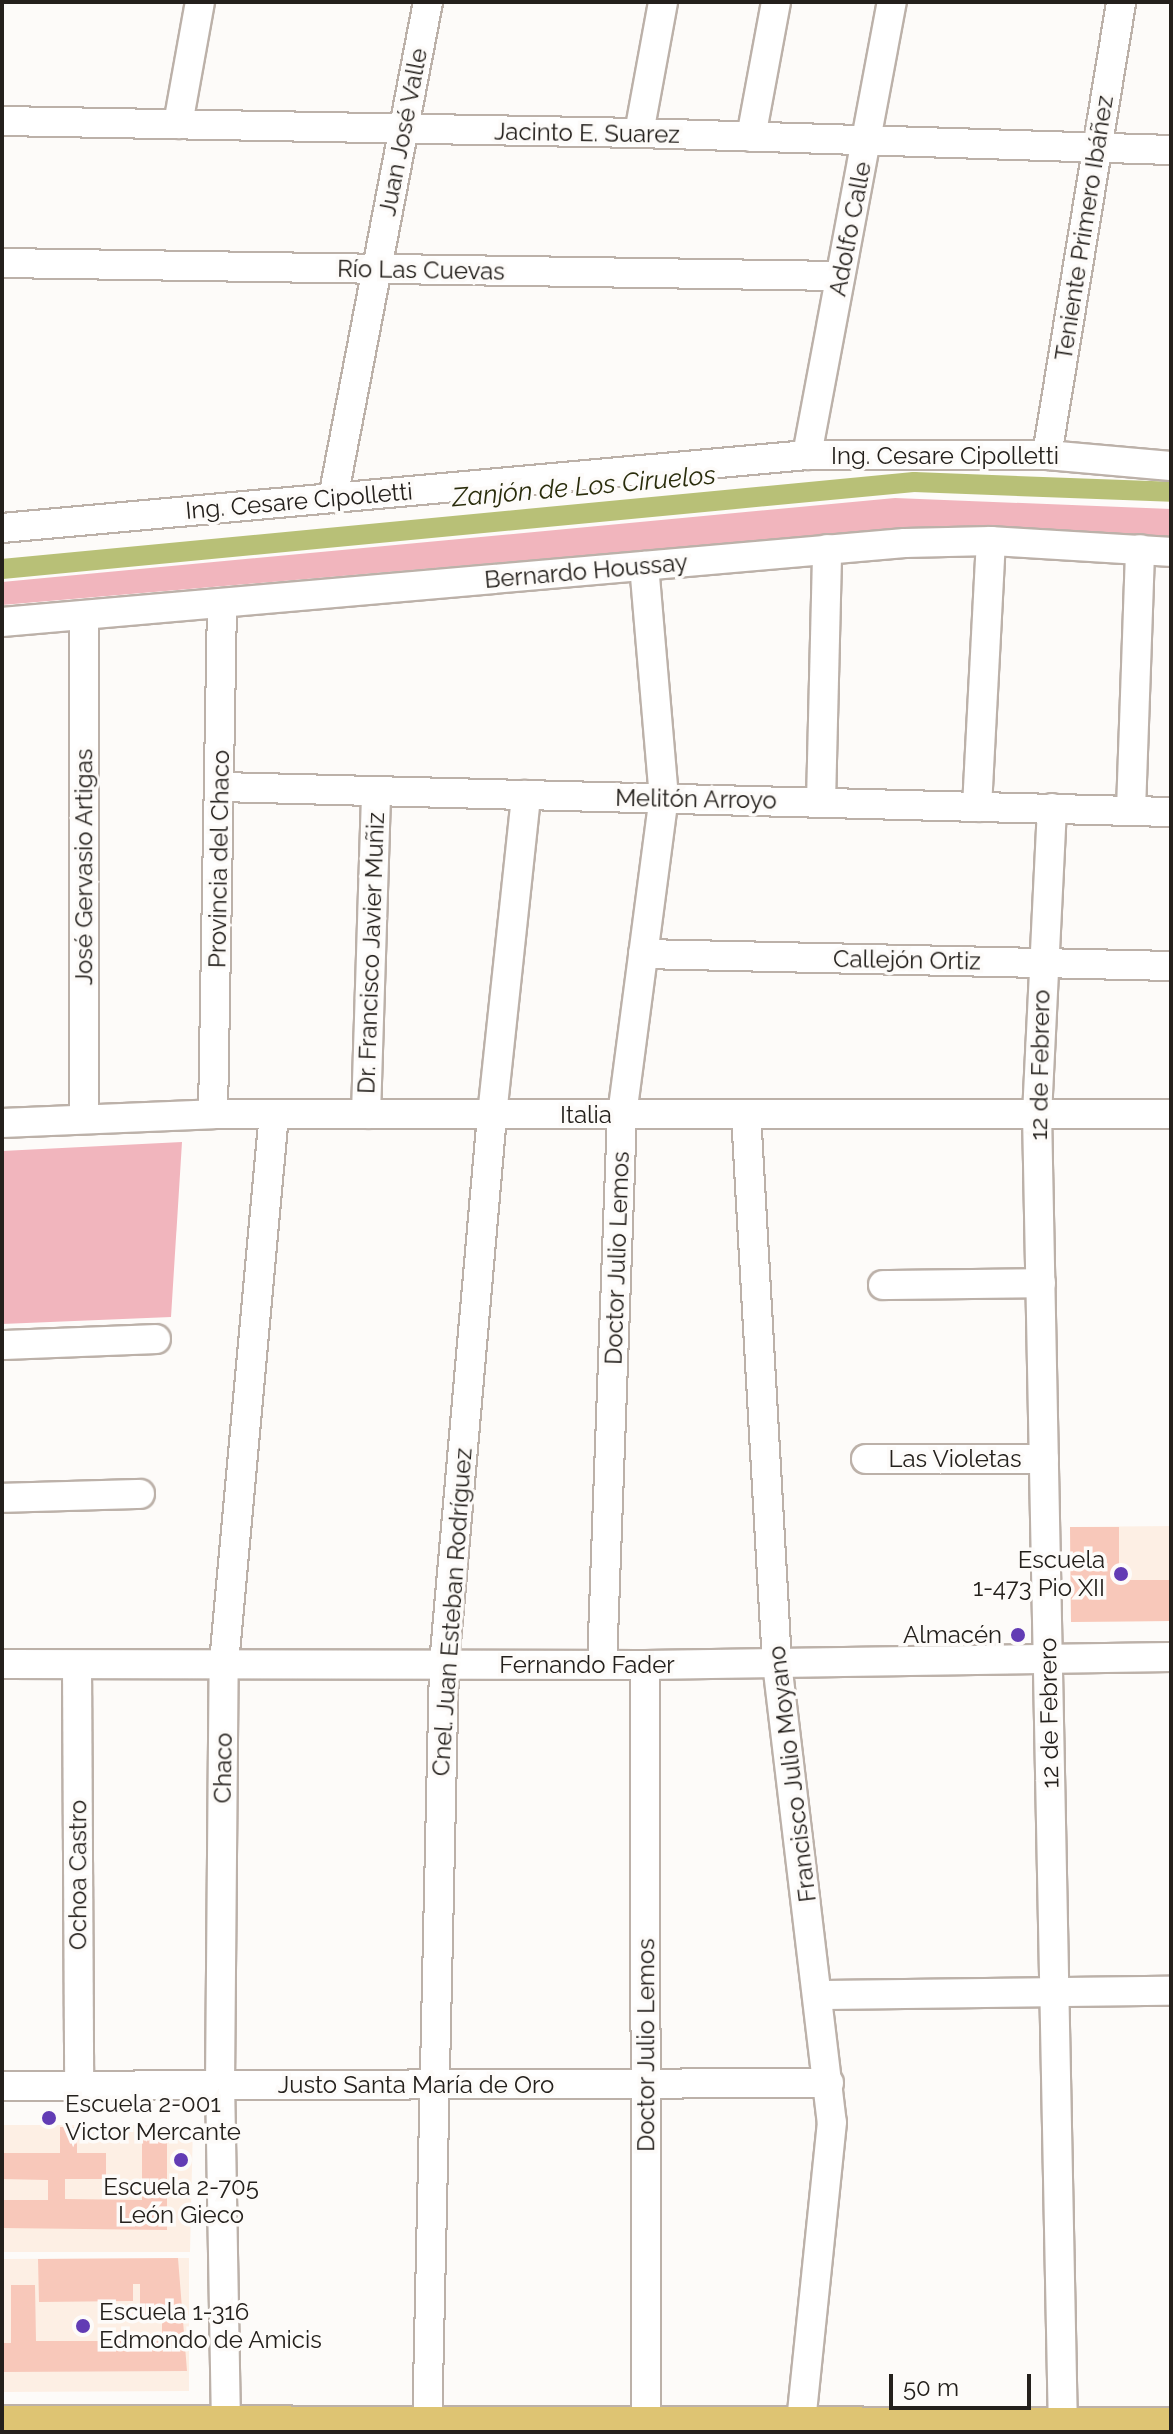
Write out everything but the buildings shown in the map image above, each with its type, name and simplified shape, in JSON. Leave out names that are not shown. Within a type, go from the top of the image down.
[{"type":"main road","points":[[2,2424],[76,2428],[226,2425],[428,2428],[646,2425],[802,2429],[1171,2426]]},
{"type":"street","points":[[178,124],[200,2]]},
{"type":"street","name":"Juan José Valle","points":[[333,498],[428,2]]},
{"type":"street","points":[[639,133],[663,2]]},
{"type":"street","points":[[751,137],[776,2]]},
{"type":"street","name":"Adolfo Calle","points":[[807,455],[892,2]]},
{"type":"street","name":"Teniente Primero Ibáñez","points":[[1047,455],[1121,2]]},
{"type":"street","name":"Jacinto E. Suarez","points":[[2,121],[405,131],[639,133],[1171,150]]},
{"type":"street","name":"Río Las Cuevas","points":[[2,263],[840,276]]},
{"type":"street","name":"Ing. Cesare Cipolletti","points":[[2,528],[807,455],[1047,455],[1171,466]]},
{"type":"street","points":[[977,807],[991,541]]},
{"type":"street","name":"Bernardo Houssay","points":[[2,622],[827,549],[991,541],[1171,552]]},
{"type":"street","points":[[821,802],[827,549]]},
{"type":"street","points":[[1131,810],[1140,549]]},
{"type":"street","name":"Doctor Julio Lemos","points":[[602,1665],[622,1115],[664,798],[644,566]]},
{"type":"street","name":"Provincia del Chaco","points":[[213,1114],[222,604]]},
{"type":"street","name":"José Gervasio Artigas","points":[[84,615],[84,1119]]},
{"type":"street","name":"Melitón Arroyo","points":[[221,787],[1171,812]]},
{"type":"street","name":"Dr. Francisco Javier Muñiz","points":[[366,1114],[376,791]]},
{"type":"street","name":"Cnel. Juan Esteban Rodríguez","points":[[428,2428],[444,1665],[492,1115],[526,795]]},
{"type":"street","name":"12 de Febrero","points":[[1052,808],[1037,1113],[1063,2426]]},
{"type":"street","name":"Callejón Ortiz","points":[[643,954],[1171,966]]},
{"type":"street","name":"Italia","points":[[2,1123],[213,1114],[1171,1114]]},
{"type":"street","name":"Chaco","points":[[226,2425],[220,2085],[224,1663],[274,1114]]},
{"type":"street","name":"Francisco Julio Moyano","points":[[746,1114],[777,1663],[832,2122],[802,2429]]},
{"type":"street","points":[[883,1285],[1041,1283]]},
{"type":"street","points":[[2,1345],[156,1339]]},
{"type":"street","name":"Las Violetas","points":[[866,1459],[1044,1459]]},
{"type":"street","points":[[2,1498],[140,1494]]},
{"type":"street","name":"Fernando Fader","points":[[2,1664],[645,1665],[1171,1657]]},
{"type":"street","name":"Ochoa Castro","points":[[77,1665],[79,2086]]},
{"type":"street","name":"Doctor Julio Lemos","points":[[645,1665],[646,2425]]},
{"type":"street","points":[[819,1995],[1171,1991]]},
{"type":"street","name":"Justo Santa María de Oro","points":[[2,2086],[829,2083]]},
{"type":"shaded area","points":[[895,498],[1171,509],[1171,539],[970,527],[819,535],[2,605],[2,582]]},
{"type":"shaded area","points":[[182,1142],[171,1317],[2,1324],[2,1151]]},
{"type":"shaded area","name":"Escuela 1-473 Pio XII","points":[[1171,1526],[1171,1621],[1071,1622],[1070,1527]]},
{"type":"shaded area","points":[[2,2125],[193,2125],[190,2252],[2,2252]]},
{"type":"shaded area","points":[[189,2258],[189,2391],[2,2392],[2,2259]]},
{"type":"waterway","name":"Zanjón de Los Ciruelos","points":[[2,569],[914,482],[1171,492]]},
{"type":"place","name":"Escuela 1-473 Pio XII","points":[[1121,1574]]},
{"type":"place","name":"Almacén","points":[[1018,1635]]},
{"type":"place","name":"Escuela 2-001 Victor Mercante","points":[[49,2118]]},
{"type":"place","name":"Escuela 2-705 León Gieco","points":[[181,2160]]},
{"type":"place","name":"Escuela 1-316 Edmondo de Amicis","points":[[83,2326]]}]
